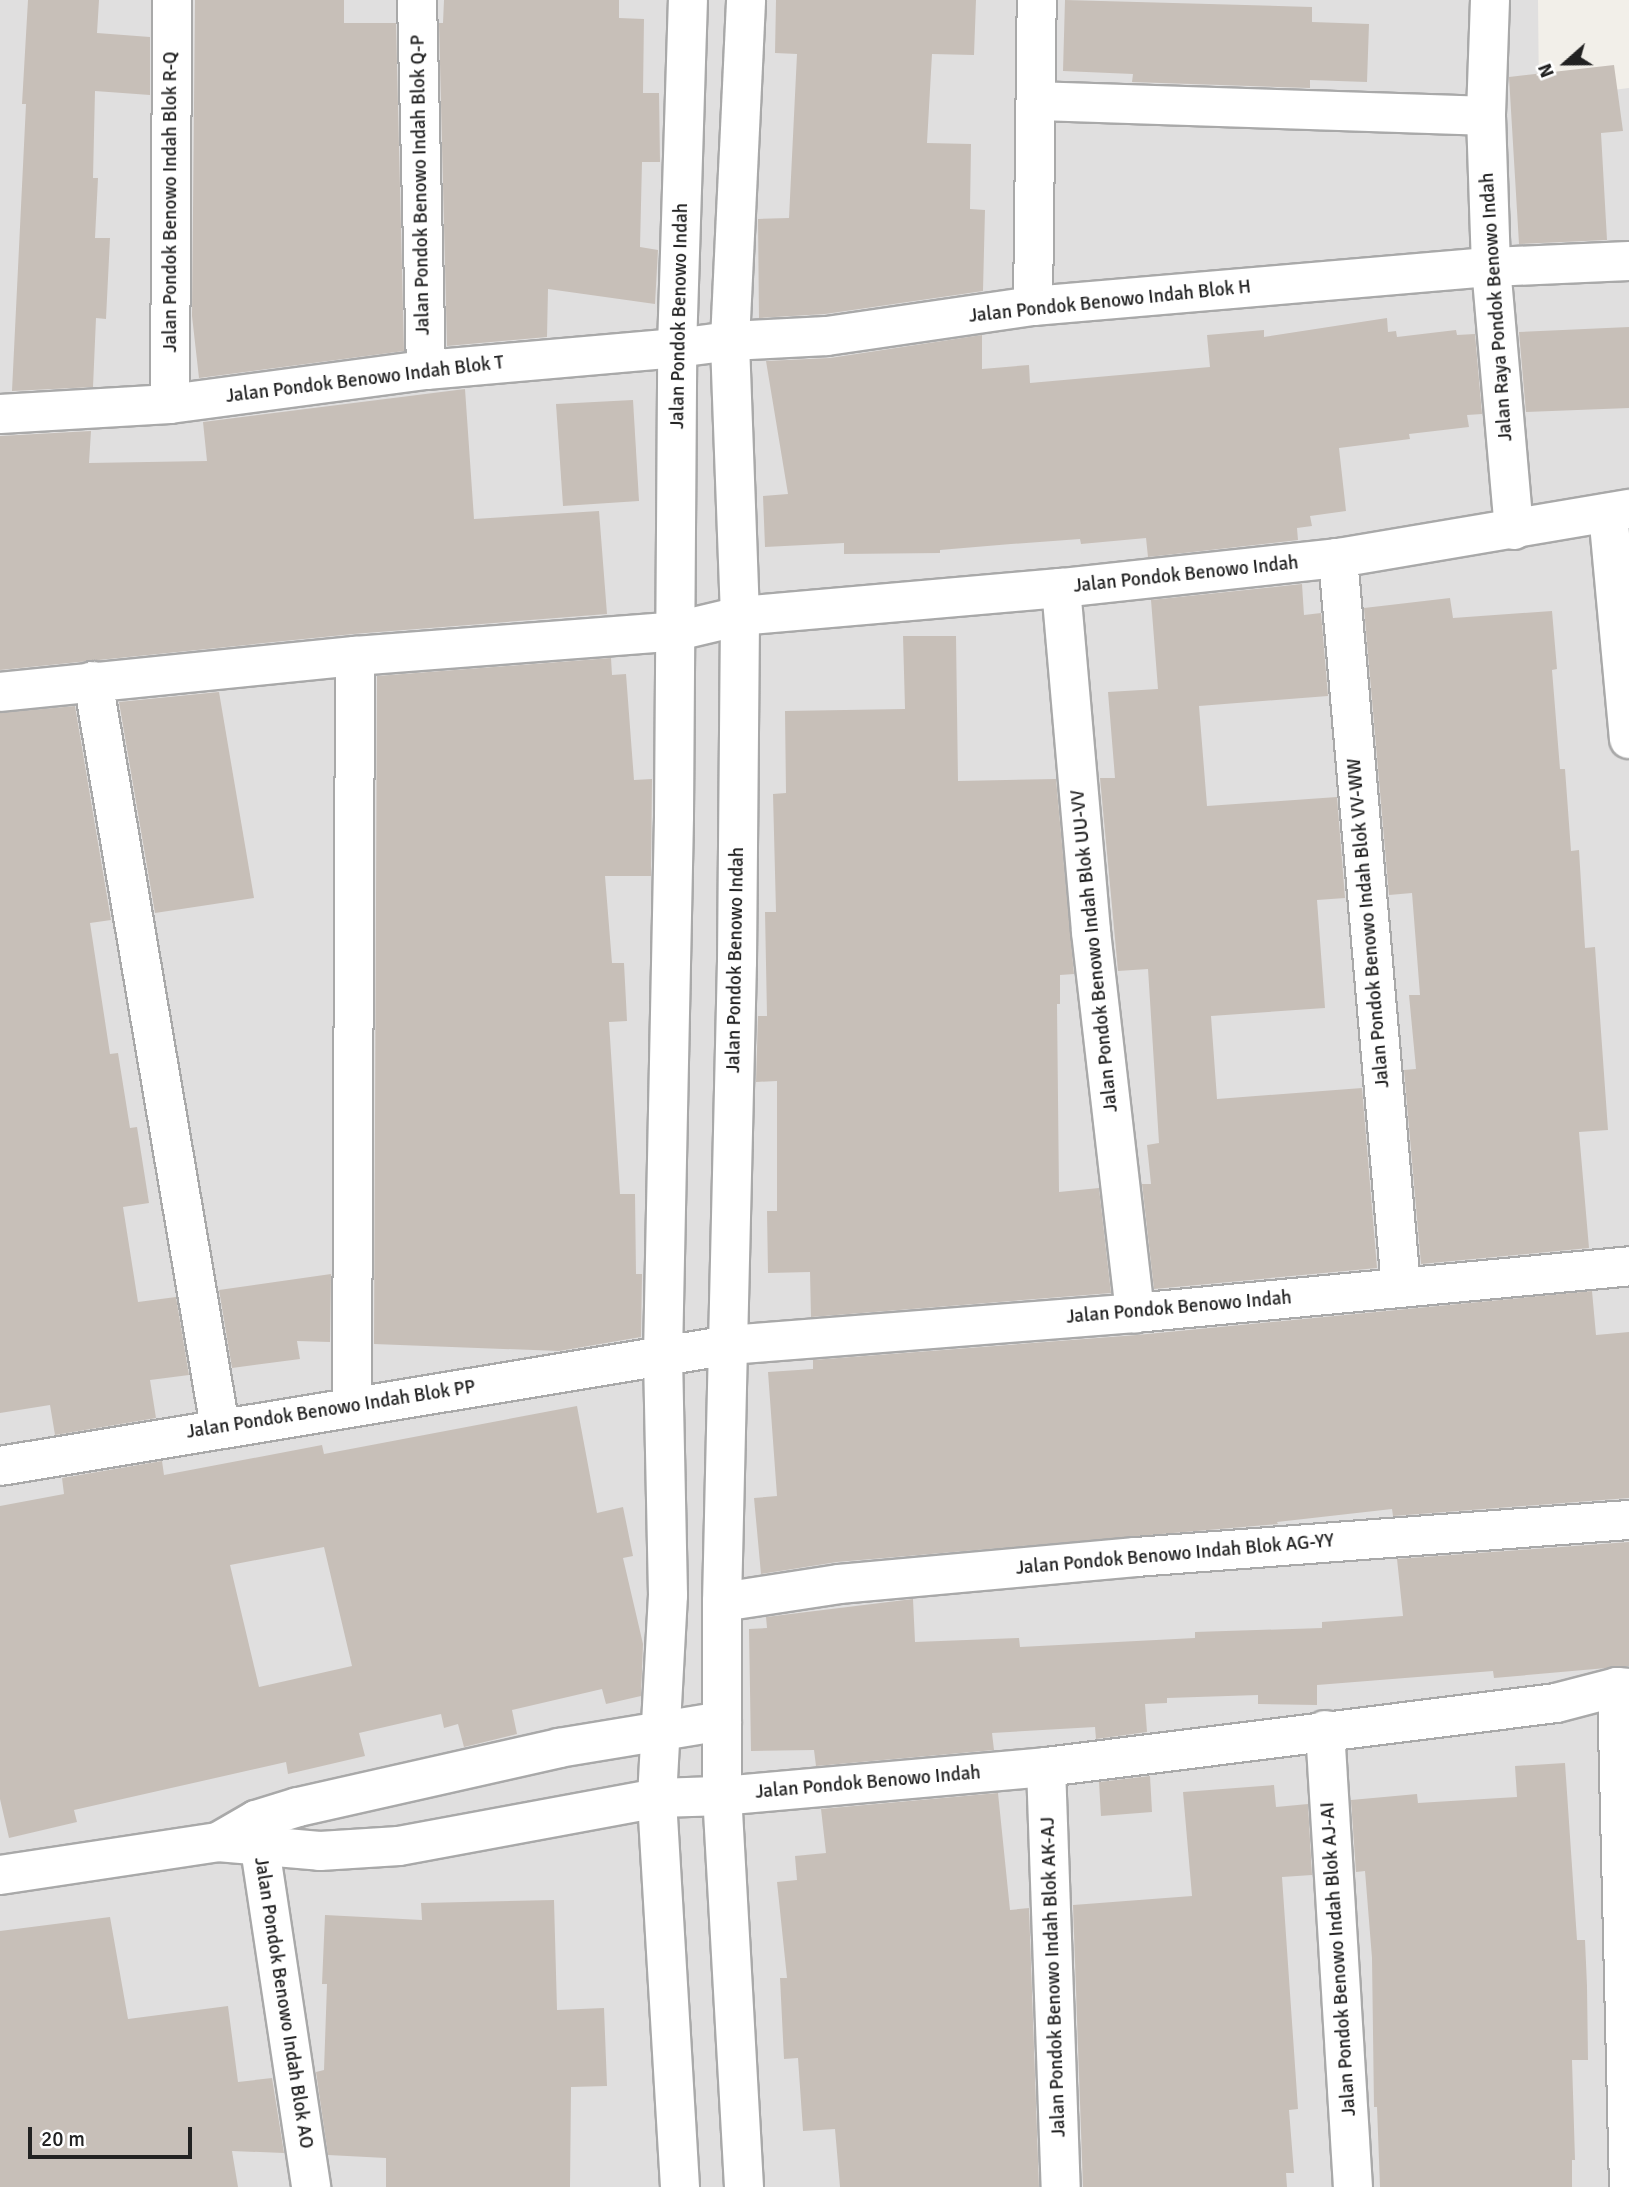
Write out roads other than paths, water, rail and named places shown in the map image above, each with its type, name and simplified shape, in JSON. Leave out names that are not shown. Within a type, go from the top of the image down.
[{"type":"street","name":"Jalan Pondok Benowo Indah Blok R-Q","points":[[170,404],[172,0]]},
{"type":"street","name":"Jalan Pondok Benowo Indah Blok Q-P","points":[[417,0],[426,370]]},
{"type":"street","name":"Jalan Pondok Benowo Indah","points":[[680,2187],[657,1798],[668,1595],[663,1356],[677,631],[677,348],[688,0]]},
{"type":"street","name":"Jalan Pondok Benowo Indah","points":[[744,2187],[722,1796],[722,1602],[737,962],[740,616],[730,341],[746,0]]},
{"type":"street","points":[[1033,306],[1037,0]]},
{"type":"street","name":"Jalan Raya Pondok Benowo Indah","points":[[1490,0],[1486,116],[1491,267],[1514,530]]},
{"type":"street","points":[[1036,101],[1486,116]]},
{"type":"street","name":"Jalan Pondok Benowo Indah Blok H","points":[[730,341],[827,336],[1033,306],[1491,267],[1629,261]]},
{"type":"street","name":"Jalan Pondok Benowo Indah Blok T","points":[[0,414],[170,404],[426,370],[730,341]]},
{"type":"street","name":"Jalan Pondok Benowo Indah","points":[[677,631],[740,616],[1061,588],[1338,558],[1618,511]]},
{"type":"street","points":[[1618,511],[1629,739]]},
{"type":"street","name":"Jalan Pondok Benowo Indah Blok VV-WW","points":[[1338,558],[1401,1287]]},
{"type":"street","name":"Jalan Pondok Benowo Indah Blok UU-VV","points":[[1061,588],[1091,932],[1135,1313]]},
{"type":"street","points":[[0,692],[355,656],[677,631]]},
{"type":"street","points":[[352,1406],[355,656]]},
{"type":"street","points":[[93,681],[220,1427]]},
{"type":"street","name":"Jalan Pondok Benowo Indah","points":[[663,1356],[729,1345],[1135,1313],[1629,1266]]},
{"type":"street","name":"Jalan Pondok Benowo Indah Blok PP","points":[[0,1466],[220,1427],[663,1356]]},
{"type":"street","name":"Jalan Pondok Benowo Indah Blok AG-YY","points":[[722,1602],[839,1584],[1136,1557],[1629,1520]]},
{"type":"street","name":"Jalan Pondok Benowo Indah","points":[[722,1796],[1046,1767],[1556,1703],[1623,1688]]},
{"type":"street","points":[[1623,1688],[1629,2187]]},
{"type":"street","name":"Jalan Pondok Benowo Indah","points":[[1556,1703],[1623,1729]]},
{"type":"street","points":[[0,1875],[218,1842],[258,1833],[444,1773],[662,1730],[722,1721]]},
{"type":"street","name":"Jalan Pondok Benowo Indah Blok AJ-AI","points":[[1325,1730],[1353,2187]]},
{"type":"street","name":"Jalan Pondok Benowo Indah Blok AK-AJ","points":[[1046,1767],[1061,2187]]},
{"type":"street","points":[[258,1833],[320,1851],[399,1846],[657,1798],[722,1796]]},
{"type":"street","name":"Jalan Pondok Benowo Indah Blok AO","points":[[258,1833],[311,2187]]}]
